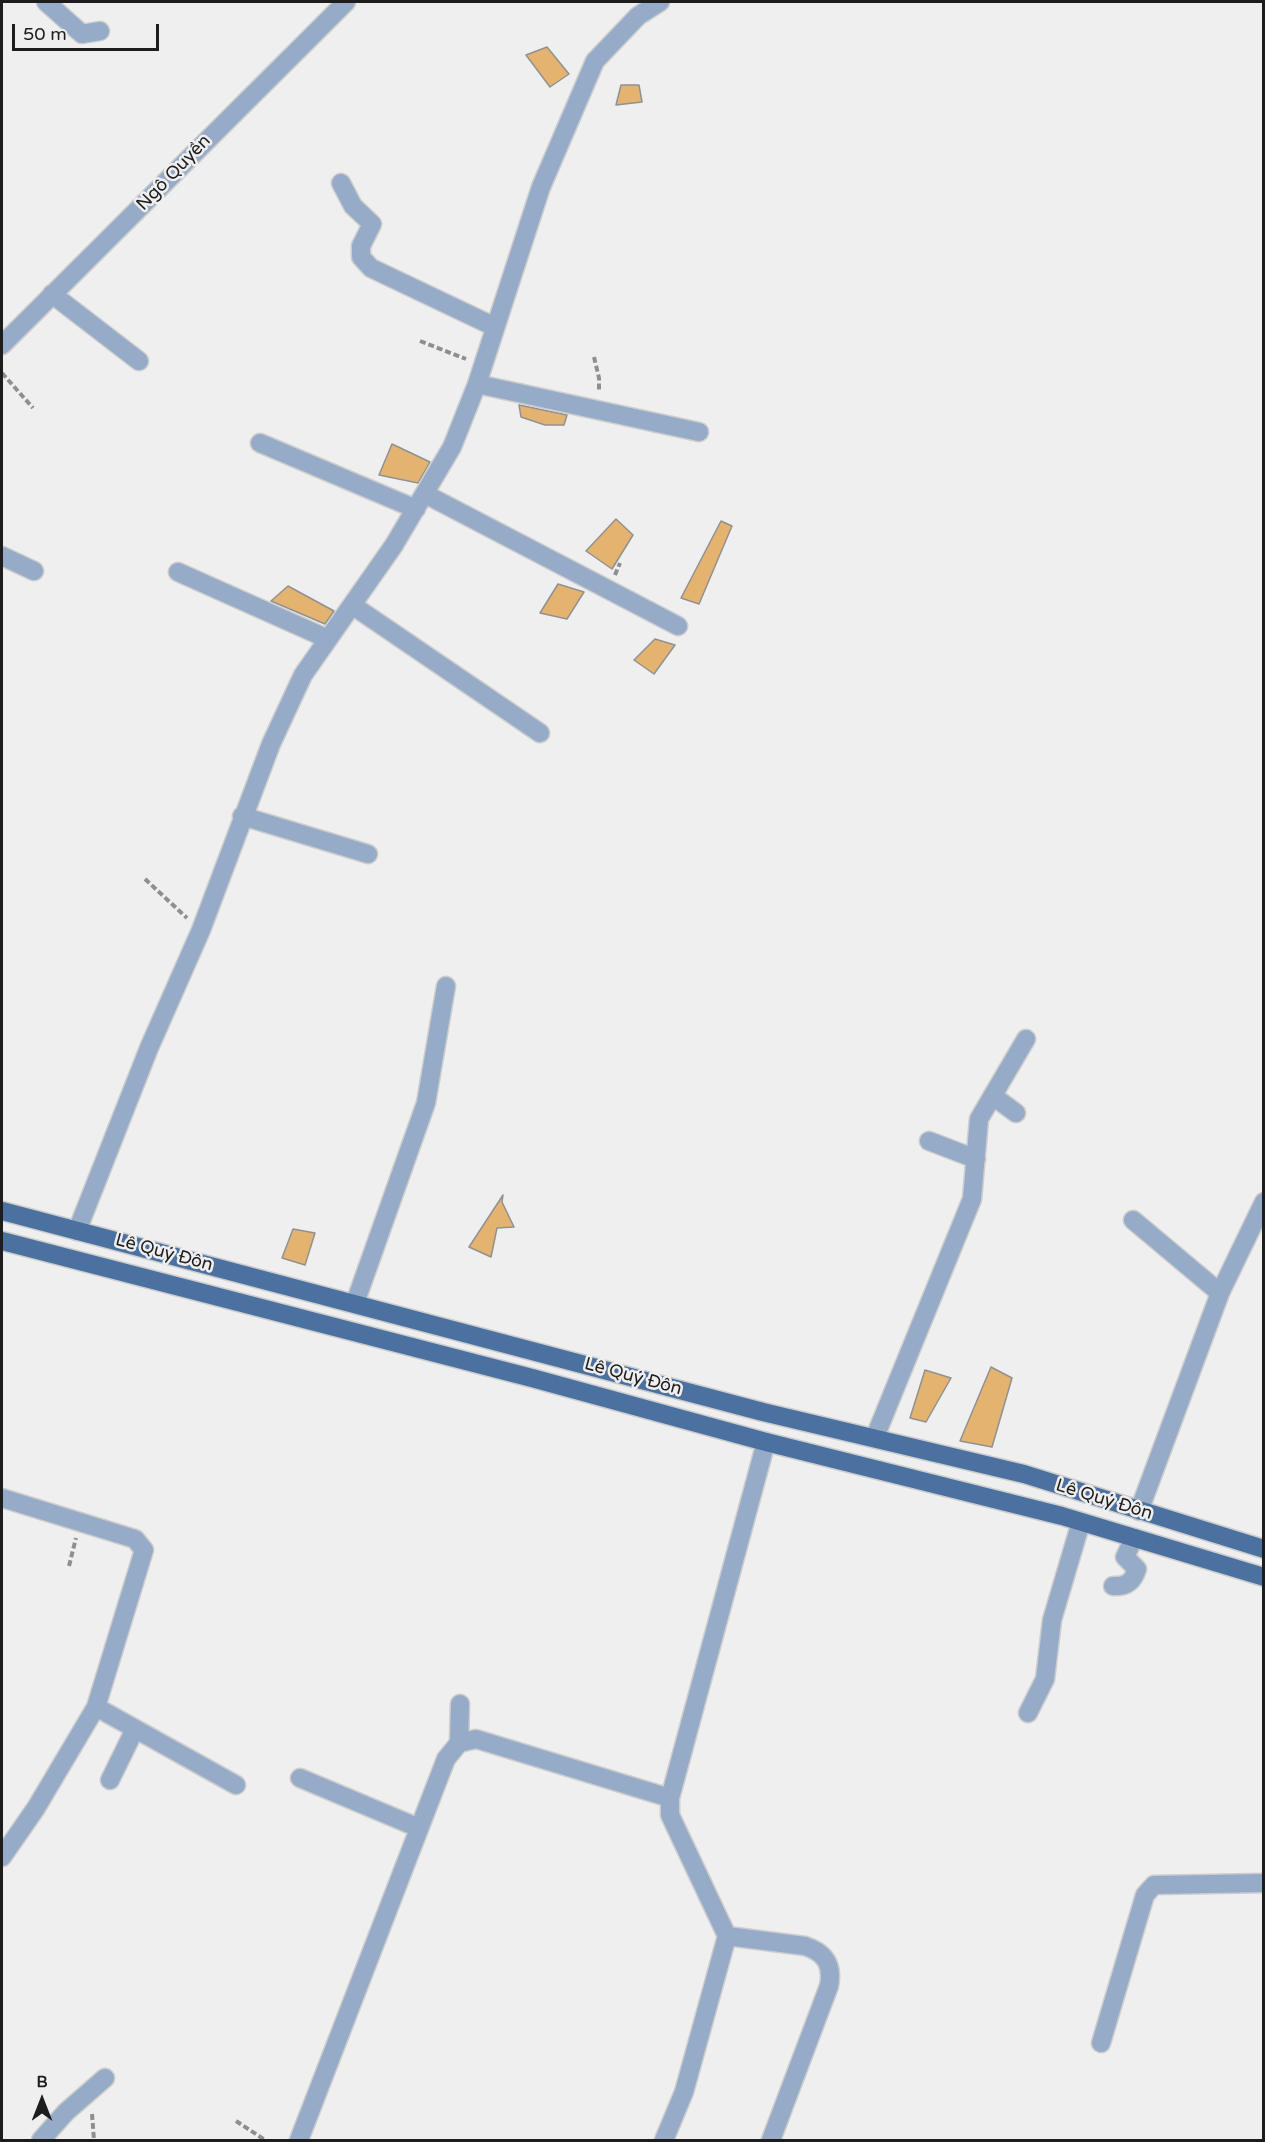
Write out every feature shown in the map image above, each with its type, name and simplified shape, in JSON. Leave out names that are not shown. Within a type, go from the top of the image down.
[{"type":"main road","name":"Lê Quý Đôn","points":[[2,1211],[763,1412],[1024,1474],[1263,1549]]},
{"type":"main road","name":"Lê Quý Đôn","points":[[2,1241],[532,1378],[766,1442],[1081,1522],[1263,1577]]},
{"type":"main road","points":[[532,1378],[539,1351]]},
{"type":"street","points":[[46,2],[82,34],[100,31]]},
{"type":"street","name":"Ngô Quyền","points":[[2,345],[346,2]]},
{"type":"street","points":[[77,1231],[149,1048],[201,930],[271,744],[303,675],[420,502],[452,447],[477,384],[541,187],[595,61],[638,16],[660,2]]},
{"type":"street","points":[[341,183],[353,206],[372,224],[361,246],[361,257],[371,268],[495,327]]},
{"type":"street","points":[[52,294],[139,361]]},
{"type":"street","points":[[477,384],[699,432]]},
{"type":"street","points":[[261,443],[420,502],[678,626]]},
{"type":"street","points":[[2,556],[34,571]]},
{"type":"street","points":[[178,572],[328,639]]},
{"type":"street","points":[[352,605],[540,733]]},
{"type":"street","points":[[242,816],[369,854]]},
{"type":"street","points":[[355,1304],[426,1103],[446,986]]},
{"type":"street","points":[[875,1437],[972,1200],[979,1119],[1026,1039]]},
{"type":"street","points":[[993,1096],[1016,1113]]},
{"type":"street","points":[[929,1141],[976,1159]]},
{"type":"street","points":[[1139,1511],[1220,1293],[1263,1202]]},
{"type":"street","points":[[1133,1220],[1220,1293]]},
{"type":"street","points":[[664,2140],[684,2092],[727,1936],[670,1815],[670,1798],[766,1442]]},
{"type":"street","points":[[2,1498],[135,1539],[144,1550],[96,1707],[36,1808],[2,1857]]},
{"type":"street","points":[[1028,1713],[1045,1679],[1052,1620],[1081,1522]]},
{"type":"street","points":[[1113,1586],[1123,1587],[1130,1582],[1136,1572],[1137,1569],[1125,1557],[1134,1538]]},
{"type":"street","points":[[299,2140],[446,1759],[459,1743],[460,1704]]},
{"type":"street","points":[[96,1707],[236,1785]]},
{"type":"street","points":[[110,1780],[135,1729]]},
{"type":"street","points":[[459,1743],[476,1739],[670,1798]]},
{"type":"street","points":[[300,1778],[419,1828]]},
{"type":"street","points":[[1101,2043],[1145,1895],[1154,1885],[1263,1883]]},
{"type":"street","points":[[727,1936],[816,1949],[830,1963],[832,1971],[829,1986],[771,2140]]},
{"type":"street","points":[[41,2140],[66,2112],[105,2078]]},
{"type":"path","points":[[420,341],[483,365]]},
{"type":"path","points":[[591,409],[599,390],[594,357]]},
{"type":"path","points":[[2,373],[33,408]]},
{"type":"path","points":[[145,879],[201,930]]},
{"type":"path","points":[[69,1566],[80,1522]]},
{"type":"path","points":[[236,2121],[265,2140]]},
{"type":"building","points":[[547,47],[569,74],[550,87],[526,55]]},
{"type":"building","points":[[621,85],[639,85],[642,102],[616,105]]},
{"type":"building","points":[[519,405],[567,415],[564,425],[545,425],[521,417]]},
{"type":"building","points":[[392,444],[430,462],[418,483],[379,475]]},
{"type":"building","points":[[616,519],[633,535],[612,569],[586,551]]},
{"type":"building","points":[[721,521],[732,526],[699,604],[681,598]]},
{"type":"building","points":[[558,584],[584,592],[567,619],[540,613]]},
{"type":"building","points":[[288,586],[334,611],[325,624],[271,601]]},
{"type":"building","points":[[655,639],[675,645],[654,674],[634,660]]},
{"type":"building","points":[[503,1195],[502,1202],[514,1227],[497,1228],[491,1257],[469,1247]]},
{"type":"building","points":[[293,1229],[315,1233],[305,1265],[282,1258]]},
{"type":"building","points":[[991,1367],[1012,1378],[992,1447],[960,1441]]},
{"type":"building","points":[[925,1370],[951,1378],[926,1422],[910,1418]]}]
